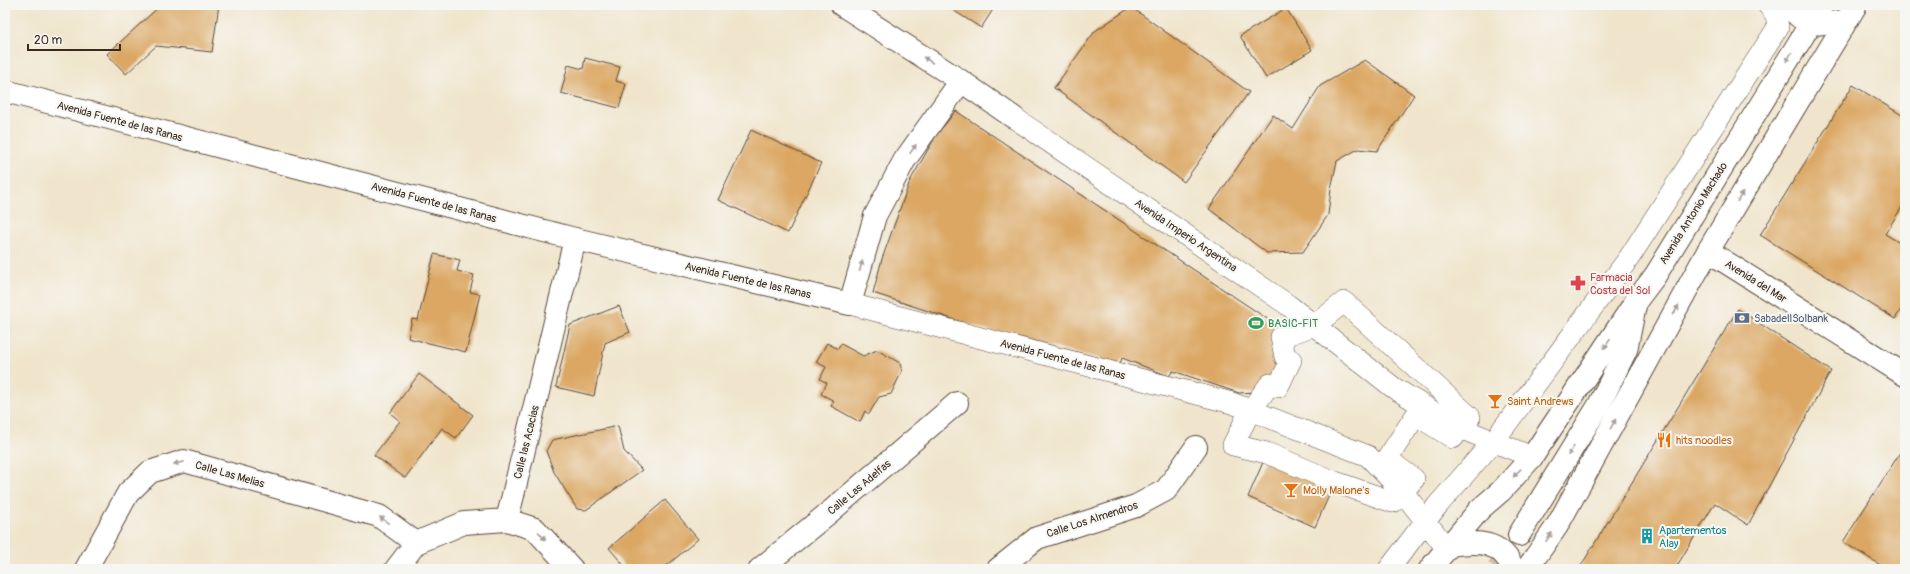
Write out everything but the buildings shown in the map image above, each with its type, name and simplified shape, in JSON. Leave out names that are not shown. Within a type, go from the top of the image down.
[{"type":"street","name":"Avenida Imperio Argentina","points":[[842,5],[961,81],[1281,300],[1394,388],[1460,428],[1532,457]]},
{"type":"street","points":[[1389,569],[1425,521],[1493,442],[1629,258],[1778,27],[1776,15],[1768,5]]},
{"type":"street","points":[[1788,5],[1796,15],[1810,24],[1851,13]]},
{"type":"street","name":"Avenida Antonio Machado","points":[[1430,569],[1480,509],[1501,492],[1532,457],[1636,301],[1655,276],[1822,5]]},
{"type":"street","points":[[1527,569],[1557,526],[1708,251],[1851,13]]},
{"type":"street","points":[[850,304],[875,216],[904,161],[961,81]]},
{"type":"street","name":"Avenida Fuente de las Ranas","points":[[5,91],[574,239],[850,304],[1232,403],[1368,456],[1403,492],[1425,521],[1449,547]]},
{"type":"street","name":"Calle las Acacias","points":[[507,520],[574,239]]},
{"type":"street","name":"Avenida del Mar","points":[[1708,251],[1905,375]]},
{"type":"street","points":[[1519,535],[1602,398],[1626,350],[1636,301]]},
{"type":"street","points":[[1344,302],[1470,417],[1453,438],[1416,415],[1387,459],[1414,479],[1393,502],[1335,482],[1267,453],[1233,445],[1250,411],[1270,384],[1278,388],[1291,360],[1285,357],[1281,337],[1315,325],[1344,302]]},
{"type":"street","name":"Calle Las Adelfas","points":[[760,569],[831,511],[957,403]]},
{"type":"street","name":"Calle Los Almendros","points":[[998,569],[1037,538],[1136,506],[1166,490],[1196,447]]},
{"type":"street","name":"Calle Las Melias","points":[[86,569],[128,493],[150,472],[184,461],[379,516],[416,542]]},
{"type":"street","points":[[396,569],[416,542],[464,523],[507,520],[535,529],[572,569]]},
{"type":"street","points":[[1449,547],[1474,542],[1497,548],[1510,562],[1513,569]]},
{"type":"tunnel","points":[[1498,569],[1519,535]]},
{"type":"place","name":"Farmacia Costa del Sol","points":[[1578,283]]},
{"type":"place","name":"SabadellSolbank","points":[[1742,318]]},
{"type":"place","name":"BASIC-FIT","points":[[1256,323]]},
{"type":"place","name":"Saint Andrews","points":[[1495,401]]},
{"type":"place","name":"hits noodles","points":[[1664,440]]},
{"type":"place","name":"Molly Malone's","points":[[1291,490]]},
{"type":"place","name":"Apartementos Alay","points":[[1647,536]]}]
